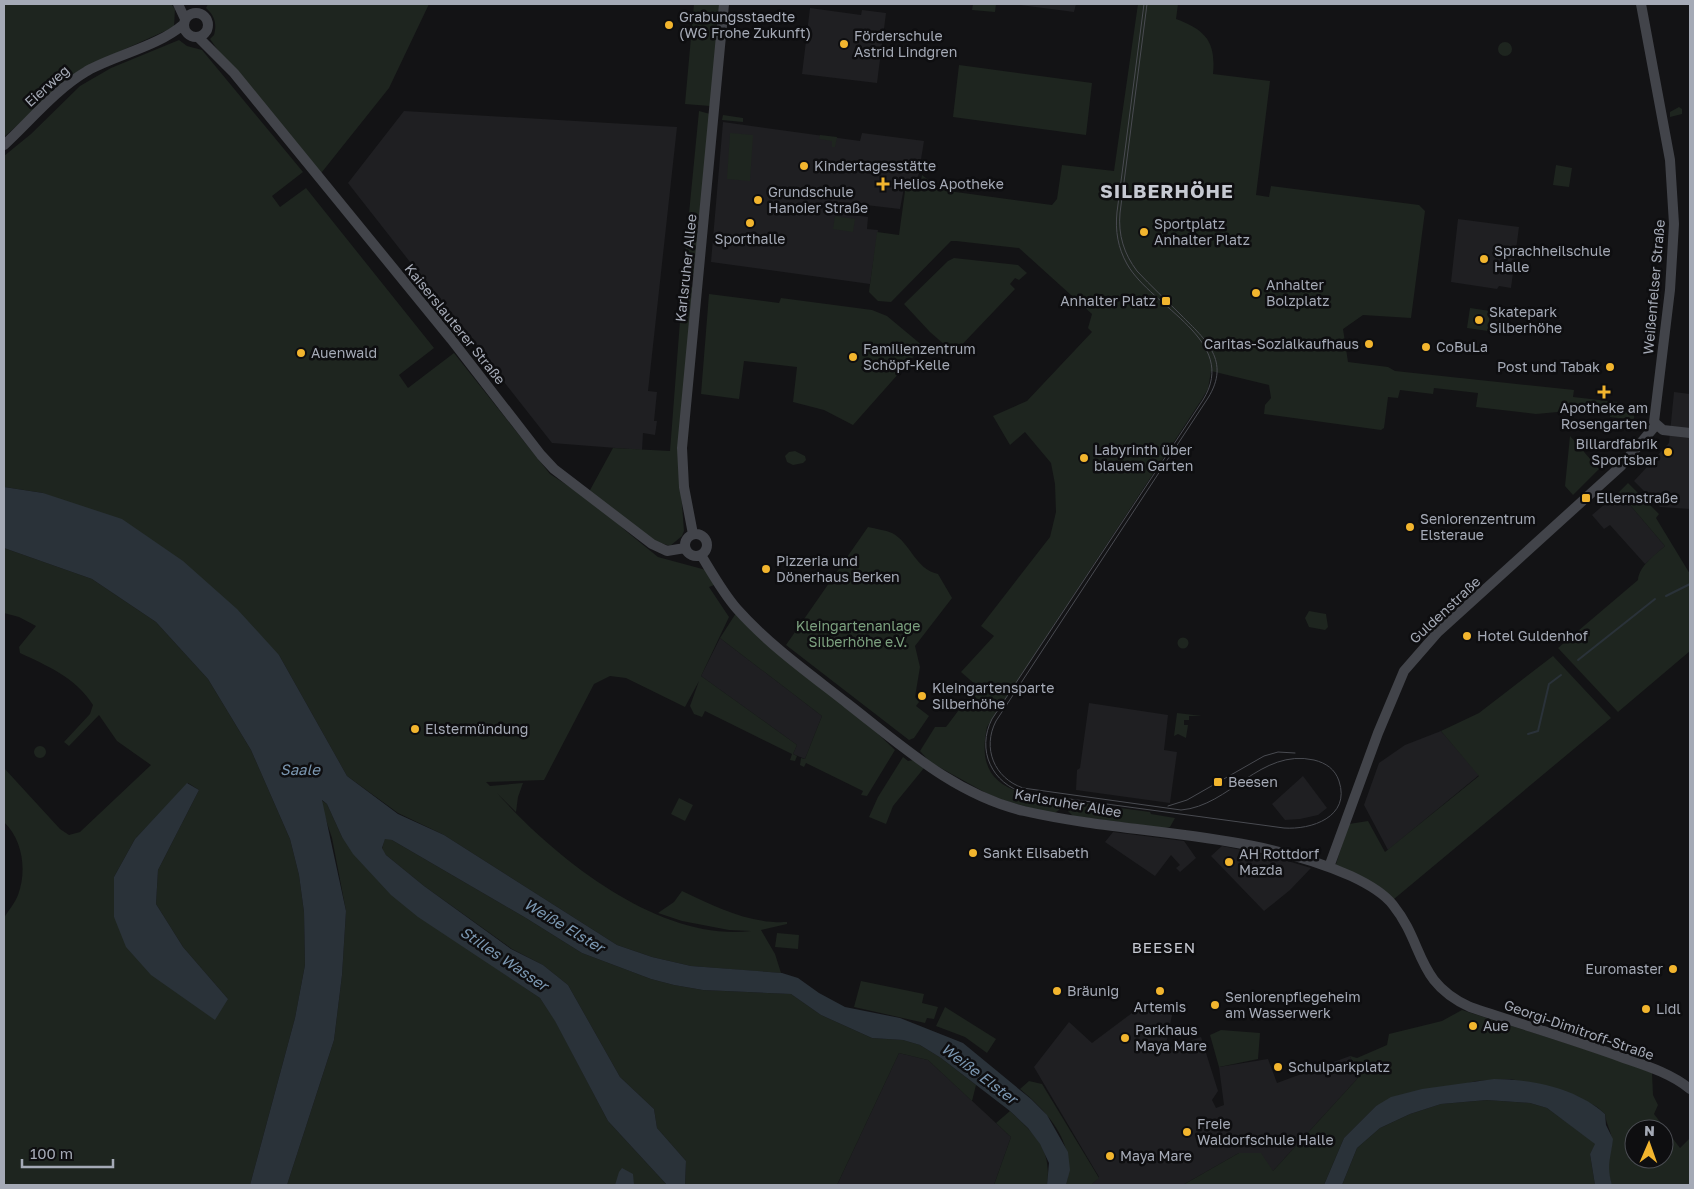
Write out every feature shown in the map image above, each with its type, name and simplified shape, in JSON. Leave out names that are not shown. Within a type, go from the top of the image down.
[{"type":"street","name":"Kaiserslauterer Straße","points":[[178,4],[192,26],[234,73],[551,465],[652,544],[667,551],[685,548]]},
{"type":"street","name":"Kaiserslauterer Straße","points":[[182,4],[192,26]]},
{"type":"street","name":"Karlsruher Allee","points":[[693,534],[684,487],[682,448],[724,4]]},
{"type":"street","name":"Weißenfelser Straße","points":[[1640,4],[1664,125],[1674,195],[1672,265],[1653,416],[1656,425]]},
{"type":"street","name":"Eierweg","points":[[4,145],[69,83],[98,65],[192,26]]},
{"type":"street","points":[[1656,425],[1663,430],[1690,433]]},
{"type":"street","name":"Guldenstraße","points":[[1329,867],[1378,734],[1404,671],[1438,632],[1627,460],[1656,425]]},
{"type":"street","points":[[693,534],[700,534],[705,539],[706,550],[701,555],[694,556],[685,548],[687,538],[693,534]]},
{"type":"street","name":"Karlsruher Allee","points":[[701,555],[728,598],[768,641],[926,764],[964,788],[998,803],[1021,810],[1062,818],[1242,842],[1278,850],[1329,867],[1371,887],[1393,905],[1428,974],[1446,993],[1457,1001]]},
{"type":"street","name":"Georgi-Dimitroff-Straße","points":[[1457,1001],[1470,1008],[1555,1033],[1664,1073],[1690,1089]]},
{"type":"shaded area","points":[[1013,4],[1076,4],[1074,12]]},
{"type":"shaded area","name":"Förderschule Astrid Lindgren","points":[[810,8],[861,15],[862,10],[886,13],[877,83],[802,74]]},
{"type":"shaded area","points":[[404,111],[677,127],[648,391],[657,392],[654,421],[657,421],[655,435],[643,433],[642,450],[552,443],[348,183]]},
{"type":"shaded area","points":[[723,122],[860,141],[862,133],[924,141],[917,184],[905,182],[900,209],[840,202],[837,205],[836,213],[868,217],[867,229],[878,230],[870,284],[711,262]]},
{"type":"shaded area","name":"Sprachheilschule Halle","points":[[1458,219],[1519,227],[1511,288],[1499,286],[1497,289],[1451,282]]},
{"type":"shaded area","points":[[1674,392],[1690,394],[1690,509],[1660,507],[1634,481],[1669,443]]},
{"type":"shaded area","points":[[1619,492],[1665,546],[1645,564],[1610,525],[1604,529],[1592,515]]},
{"type":"shaded area","points":[[720,638],[822,716],[805,759],[793,754],[797,745],[701,676]]},
{"type":"shaded area","points":[[1089,703],[1168,715],[1164,750],[1177,752],[1170,803],[1076,790],[1077,770],[1080,768]]},
{"type":"shaded area","points":[[1441,731],[1479,775],[1388,850],[1364,805],[1379,763],[1405,745]]},
{"type":"shaded area","points":[[1303,776],[1327,808],[1318,815],[1285,820],[1272,804]]},
{"type":"shaded area","points":[[1113,832],[1184,841],[1196,858],[1180,872],[1176,868],[1180,865],[1171,855],[1155,876],[1105,842]]},
{"type":"shaded area","points":[[1222,846],[1271,856],[1311,868],[1290,890],[1264,911],[1211,856]]},
{"type":"shaded area","points":[[1148,1001],[1172,1015],[1165,1049],[1201,1037],[1218,1091],[1212,1100],[1216,1108],[1224,1105],[1219,1067],[1268,1059],[1277,1083],[1350,1056],[1358,1078],[1273,1171],[1239,1153],[1183,1185],[1091,1185],[1099,1177],[1034,1067],[1069,1022],[1092,1043]]},
{"type":"shaded area","points":[[899,1053],[928,1060],[1011,1137],[994,1185],[837,1185]]},
{"type":"green space","points":[[4,4],[171,4],[175,9],[174,27],[83,68],[4,137]]},
{"type":"green space","points":[[208,4],[429,4],[389,88],[318,177],[234,73],[210,39],[214,35],[215,24],[213,17],[206,8]]},
{"type":"green space","points":[[694,4],[721,4],[710,106],[685,104]]},
{"type":"green space","points":[[973,4],[996,4],[995,12],[972,10]]},
{"type":"green space","points":[[1138,4],[1178,4],[1176,19],[1202,33],[1211,45],[1214,63],[1213,74],[1270,81],[1256,195],[1269,197],[1271,186],[1419,205],[1425,211],[1411,318],[1363,315],[1343,329],[1348,362],[1388,367],[1395,371],[1574,390],[1573,397],[1617,402],[1617,408],[1634,411],[1634,420],[1610,417],[1610,414],[1579,410],[1536,414],[1476,407],[1478,393],[1434,388],[1433,394],[1400,390],[1398,398],[1388,397],[1384,428],[1381,430],[1264,414],[1265,405],[1271,398],[1269,385],[1211,371],[1208,389],[1202,399],[987,727],[985,747],[987,763],[993,775],[1002,784],[1014,790],[1045,798],[1062,800],[1059,810],[1053,814],[1003,800],[986,793],[930,762],[920,751],[935,727],[946,727],[977,686],[961,672],[994,636],[981,626],[1050,537],[1056,512],[1055,484],[1051,463],[1025,432],[1010,445],[993,416],[1027,401],[1092,332],[1088,328],[1092,314],[1019,248],[956,241],[951,241],[891,302],[878,301],[869,292],[877,232],[899,235],[906,184],[920,186],[922,175],[941,190],[1052,205],[1057,199],[1062,165],[1114,171]]},
{"type":"green space","points":[[179,40],[187,46],[202,50],[303,172],[272,196],[280,207],[306,188],[434,348],[399,375],[408,388],[454,353],[550,474],[573,489],[580,488],[626,531],[658,557],[706,570],[714,585],[709,587],[729,617],[701,676],[797,745],[793,754],[797,756],[795,761],[790,760],[792,754],[705,711],[702,717],[694,714],[690,706],[699,681],[685,707],[626,678],[610,676],[594,684],[544,780],[486,782],[490,786],[523,783],[518,797],[516,812],[497,793],[520,818],[578,868],[610,890],[645,909],[680,923],[716,931],[751,931],[729,930],[682,921],[658,913],[674,902],[682,891],[746,917],[773,922],[787,922],[787,924],[761,930],[775,954],[781,973],[691,966],[652,957],[617,945],[444,835],[398,813],[347,776],[279,655],[43,493],[4,487],[4,156],[31,134],[80,86],[111,68]]},
{"type":"green space","points":[[1502,42],[1508,42],[1512,49],[1508,56],[1502,56],[1498,52],[1498,46]]},
{"type":"green space","points":[[959,65],[1092,83],[1086,135],[953,117]]},
{"type":"green space","points":[[1679,107],[1682,109],[1682,114],[1670,117],[1670,112]]},
{"type":"green space","points":[[699,111],[714,115],[699,275],[683,275]]},
{"type":"green space","points":[[723,115],[743,118],[743,122],[722,120]]},
{"type":"green space","points":[[730,133],[753,135],[750,181],[727,179]]},
{"type":"green space","points":[[820,135],[837,137],[835,147],[832,147],[832,141],[819,139]]},
{"type":"green space","points":[[1556,165],[1572,168],[1569,187],[1553,185]]},
{"type":"green space","points":[[835,216],[855,219],[853,232],[833,229]]},
{"type":"green space","points":[[954,258],[1018,265],[1027,273],[1019,280],[1015,278],[1010,284],[1015,289],[954,353],[930,332],[904,304],[948,261]]},
{"type":"green space","points":[[683,282],[696,289],[679,465],[684,531],[682,536],[670,546],[655,541],[589,492],[613,448],[670,451]]},
{"type":"green space","points":[[709,294],[779,303],[781,298],[872,310],[887,316],[923,346],[853,425],[824,410],[793,402],[797,367],[744,361],[739,399],[701,394]]},
{"type":"green space","name":"Skatepark Silberhöhe","points":[[1470,308],[1490,311],[1488,331],[1467,328]]},
{"type":"green space","points":[[1570,436],[1599,469],[1573,495],[1565,486]]},
{"type":"green space","points":[[795,451],[805,456],[806,460],[803,463],[793,465],[787,462],[785,456],[789,452]]},
{"type":"green space","points":[[1628,483],[1659,514],[1656,518],[1690,574],[1690,651],[1618,712],[1558,648],[1638,580],[1644,565],[1665,546],[1619,492]]},
{"type":"green space","name":"Kleingartenanlage Silberhöhe e.V.","points":[[868,527],[892,533],[898,537],[924,567],[938,574],[952,598],[915,646],[920,667],[915,697],[919,702],[916,706],[929,716],[914,738],[909,740],[786,645]]},
{"type":"green space","points":[[4,548],[92,579],[156,622],[208,679],[251,750],[290,839],[299,875],[304,912],[305,965],[295,1018],[250,1185],[4,1185],[4,918],[18,895],[23,866],[19,847],[10,829],[4,822],[4,768],[60,829],[69,835],[80,832],[151,765],[117,741],[99,715],[69,746],[64,742],[90,714],[93,705],[70,680],[51,668],[20,653],[19,647],[36,626],[19,617],[4,613]],"holes":[[[188,783],[199,790],[158,870],[156,904],[183,947],[228,999],[114,917],[114,877],[135,839]]]},
{"type":"green space","points":[[738,610],[839,697],[895,750],[867,796],[861,795],[863,791],[806,763],[804,767],[800,765],[801,758],[805,759],[822,716],[720,638]]},
{"type":"green space","points":[[1309,611],[1326,614],[1328,627],[1325,630],[1309,627],[1305,618]]},
{"type":"green space","points":[[1181,638],[1185,638],[1188,643],[1187,647],[1181,648],[1178,645],[1178,641]]},
{"type":"green space","points":[[1553,656],[1611,718],[1394,899],[1335,867],[1349,824],[1368,821],[1385,852],[1479,776],[1441,731],[1479,713]]},
{"type":"green space","points":[[1177,713],[1202,716],[1189,716],[1189,720],[1184,720],[1184,725],[1188,725],[1186,738],[1178,734],[1174,736]]},
{"type":"green space","points":[[40,746],[46,752],[40,758],[34,752]]},
{"type":"green space","points":[[903,757],[908,761],[913,760],[924,768],[893,806],[886,824],[869,817],[878,797]]},
{"type":"green space","points":[[679,798],[693,805],[685,821],[671,814]]},
{"type":"green space","points":[[321,800],[327,804],[342,837],[496,968],[540,998],[555,1020],[608,1121],[667,1185],[287,1185],[334,1040],[342,975],[346,911],[332,838]]},
{"type":"green space","points":[[1068,801],[1150,812],[1151,814],[1175,818],[1170,827],[1165,828],[1073,816],[1068,811]]},
{"type":"green space","points":[[385,838],[392,840],[526,918],[582,953],[651,979],[674,985],[703,990],[791,994],[821,1015],[872,1038],[903,1040],[920,1045],[941,1058],[976,1085],[972,1101],[928,1060],[899,1053],[837,1185],[685,1185],[686,1161],[657,1128],[654,1109],[620,1077],[568,985],[543,965],[512,949],[424,886],[386,855],[382,849]]},
{"type":"green space","points":[[777,933],[799,935],[798,949],[775,947]]},
{"type":"green space","points":[[861,981],[924,994],[922,1003],[938,1007],[934,1019],[927,1018],[925,1023],[854,1007]]},
{"type":"green space","points":[[945,1007],[996,1039],[987,1053],[965,1037],[936,1026]]},
{"type":"green space","points":[[1462,1010],[1615,1059],[1652,1073],[1653,1095],[1658,1105],[1654,1114],[1658,1119],[1624,1119],[1624,1169],[1674,1169],[1674,1140],[1680,1148],[1690,1138],[1690,1185],[1612,1185],[1607,1164],[1612,1141],[1605,1114],[1597,1107],[1577,1096],[1511,1079],[1476,1081],[1376,1106],[1344,1138],[1324,1185],[1183,1185],[1239,1153],[1261,1153],[1273,1171],[1358,1078],[1350,1056],[1357,1058],[1387,1045],[1389,1034],[1442,1021]]},
{"type":"green space","points":[[1221,1030],[1260,1033],[1258,1059],[1219,1067],[1210,1035]]},
{"type":"green space","points":[[1029,1081],[1042,1084],[1099,1178],[1091,1185],[1066,1185],[1068,1157],[1064,1144],[1051,1120],[1020,1089]]},
{"type":"green space","points":[[1487,1100],[1530,1103],[1547,1108],[1596,1144],[1590,1154],[1595,1185],[1342,1185],[1357,1148],[1380,1128],[1410,1114],[1441,1104]]},
{"type":"green space","points":[[1010,1111],[1040,1143],[1047,1161],[1047,1185],[994,1185],[1011,1137],[996,1123]]},
{"type":"water","points":[[4,487],[43,493],[122,519],[183,561],[237,609],[279,655],[347,776],[398,814],[444,835],[617,945],[652,957],[691,966],[782,973],[798,978],[819,993],[845,1007],[900,1018],[963,1043],[1031,1099],[1047,1115],[1068,1152],[1070,1170],[1066,1185],[1047,1185],[1049,1163],[1040,1144],[1028,1128],[1010,1111],[941,1058],[920,1045],[903,1040],[872,1038],[821,1015],[791,994],[703,990],[674,985],[651,979],[582,953],[392,840],[385,839],[382,848],[386,855],[424,886],[511,949],[543,965],[568,985],[620,1077],[654,1109],[657,1128],[686,1161],[685,1185],[667,1185],[608,1121],[555,1021],[540,998],[418,917],[391,895],[353,854],[342,837],[327,804],[322,800],[346,911],[342,975],[334,1040],[287,1185],[250,1185],[295,1018],[305,965],[304,912],[299,875],[290,839],[251,750],[208,679],[156,622],[92,579],[4,548]]},
{"type":"water","points":[[187,783],[199,790],[158,870],[156,904],[183,947],[228,999],[215,1020],[151,975],[126,947],[114,917],[114,877],[135,839]]},
{"type":"water","points":[[1494,1079],[1538,1083],[1552,1087],[1581,1098],[1605,1114],[1606,1125],[1613,1139],[1609,1167],[1612,1185],[1595,1185],[1590,1154],[1595,1144],[1547,1108],[1530,1103],[1487,1100],[1441,1104],[1410,1114],[1380,1128],[1357,1148],[1342,1185],[1324,1185],[1344,1138],[1376,1106],[1391,1097],[1422,1089]]},
{"type":"water","points":[[622,1168],[633,1174],[634,1185],[615,1185]]},
{"type":"waterway","points":[[1666,596],[1690,584]]},
{"type":"waterway","points":[[1578,660],[1655,599]]},
{"type":"waterway","points":[[1528,734],[1538,731],[1549,684],[1561,675]]},
{"type":"tram line","points":[[1144,4],[1117,212],[1116,226],[1118,239],[1121,252],[1127,264],[1139,280],[1188,326],[1202,342],[1210,360],[1211,379],[1203,400],[992,719],[987,731],[987,754],[996,774],[1013,789],[1025,793],[1284,828],[1306,827],[1326,819],[1334,812],[1339,804],[1341,793],[1339,781],[1332,770],[1314,760],[1295,759],[1277,762],[1261,769],[1215,799],[1199,806],[1181,810],[1023,788],[1013,783],[998,770],[993,761],[991,751],[990,741],[996,721],[1208,398],[1217,373],[1216,362],[1207,342],[1137,271],[1125,251],[1121,237],[1120,213],[1147,4]]},
{"type":"tram line","points":[[1168,806],[1187,800],[1264,756],[1278,752],[1295,753]]},
{"type":"place","name":"Grabungsstaedte (WG Frohe Zukunft)","points":[[669,25]]},
{"type":"place","name":"Förderschule Astrid Lindgren","points":[[844,44]]},
{"type":"place","name":"Kindertagesstätte","points":[[804,166]]},
{"type":"place","name":"Helios Apotheke","points":[[883,184]]},
{"type":"place","name":"Grundschule Hanoier Straße","points":[[758,200]]},
{"type":"place","name":"Sporthalle","points":[[750,223]]},
{"type":"place","name":"Sportplatz Anhalter Platz","points":[[1144,232]]},
{"type":"place","name":"Sprachheilschule Halle","points":[[1484,259]]},
{"type":"place","name":"Anhalter Bolzplatz","points":[[1256,293]]},
{"type":"place","name":"Anhalter Platz","points":[[1166,301]]},
{"type":"place","name":"Skatepark Silberhöhe","points":[[1479,320]]},
{"type":"place","name":"Caritas-Sozialkaufhaus","points":[[1369,344]]},
{"type":"place","name":"CoBuLa","points":[[1426,347]]},
{"type":"place","name":"Auenwald","points":[[301,353]]},
{"type":"place","name":"Familienzentrum Schöpf-Kelle","points":[[853,357]]},
{"type":"place","name":"Post und Tabak","points":[[1610,367]]},
{"type":"place","name":"Apotheke am Rosengarten","points":[[1604,392]]},
{"type":"place","name":"Billardfabrik Sportsbar","points":[[1668,452]]},
{"type":"place","name":"Labyrinth über blauem Garten","points":[[1084,458]]},
{"type":"place","name":"Ellernstraße","points":[[1586,498]]},
{"type":"place","name":"Seniorenzentrum Elsteraue","points":[[1410,527]]},
{"type":"place","name":"Pizzeria und Dönerhaus Berken","points":[[766,569]]},
{"type":"place","name":"Hotel Guldenhof","points":[[1467,636]]},
{"type":"place","name":"Kleingartensparte Silberhöhe","points":[[922,696]]},
{"type":"place","name":"Elstermündung","points":[[415,729]]},
{"type":"place","name":"Beesen","points":[[1218,782]]},
{"type":"place","name":"Sankt Elisabeth","points":[[973,853]]},
{"type":"place","name":"AH Rottdorf Mazda","points":[[1229,862]]},
{"type":"place","name":"Euromaster","points":[[1673,969]]},
{"type":"place","name":"Bräunig","points":[[1057,991]]},
{"type":"place","name":"Artemis","points":[[1160,991]]},
{"type":"place","name":"Seniorenpflegeheim am Wasserwerk","points":[[1215,1005]]},
{"type":"place","name":"Lidl","points":[[1646,1009]]},
{"type":"place","name":"Aue","points":[[1473,1026]]},
{"type":"place","name":"Parkhaus Maya Mare","points":[[1125,1038]]},
{"type":"place","name":"Schulparkplatz","points":[[1278,1067]]},
{"type":"place","name":"Freie Waldorfschule Halle","points":[[1187,1132]]},
{"type":"place","name":"Maya Mare","points":[[1110,1156]]},
{"type":"district","name":"SILBERHÖHE","points":[[1167,191]]},
{"type":"district","name":"BEESEN","points":[[1164,948]]},
{"type":"water label","name":"Saale","points":[[300,770]]},
{"type":"water label","name":"Weiße Elster","points":[[564,926]]},
{"type":"water label","name":"Stilles Wasser","points":[[504,959]]},
{"type":"water label","name":"Weiße Elster","points":[[979,1074]]}]
